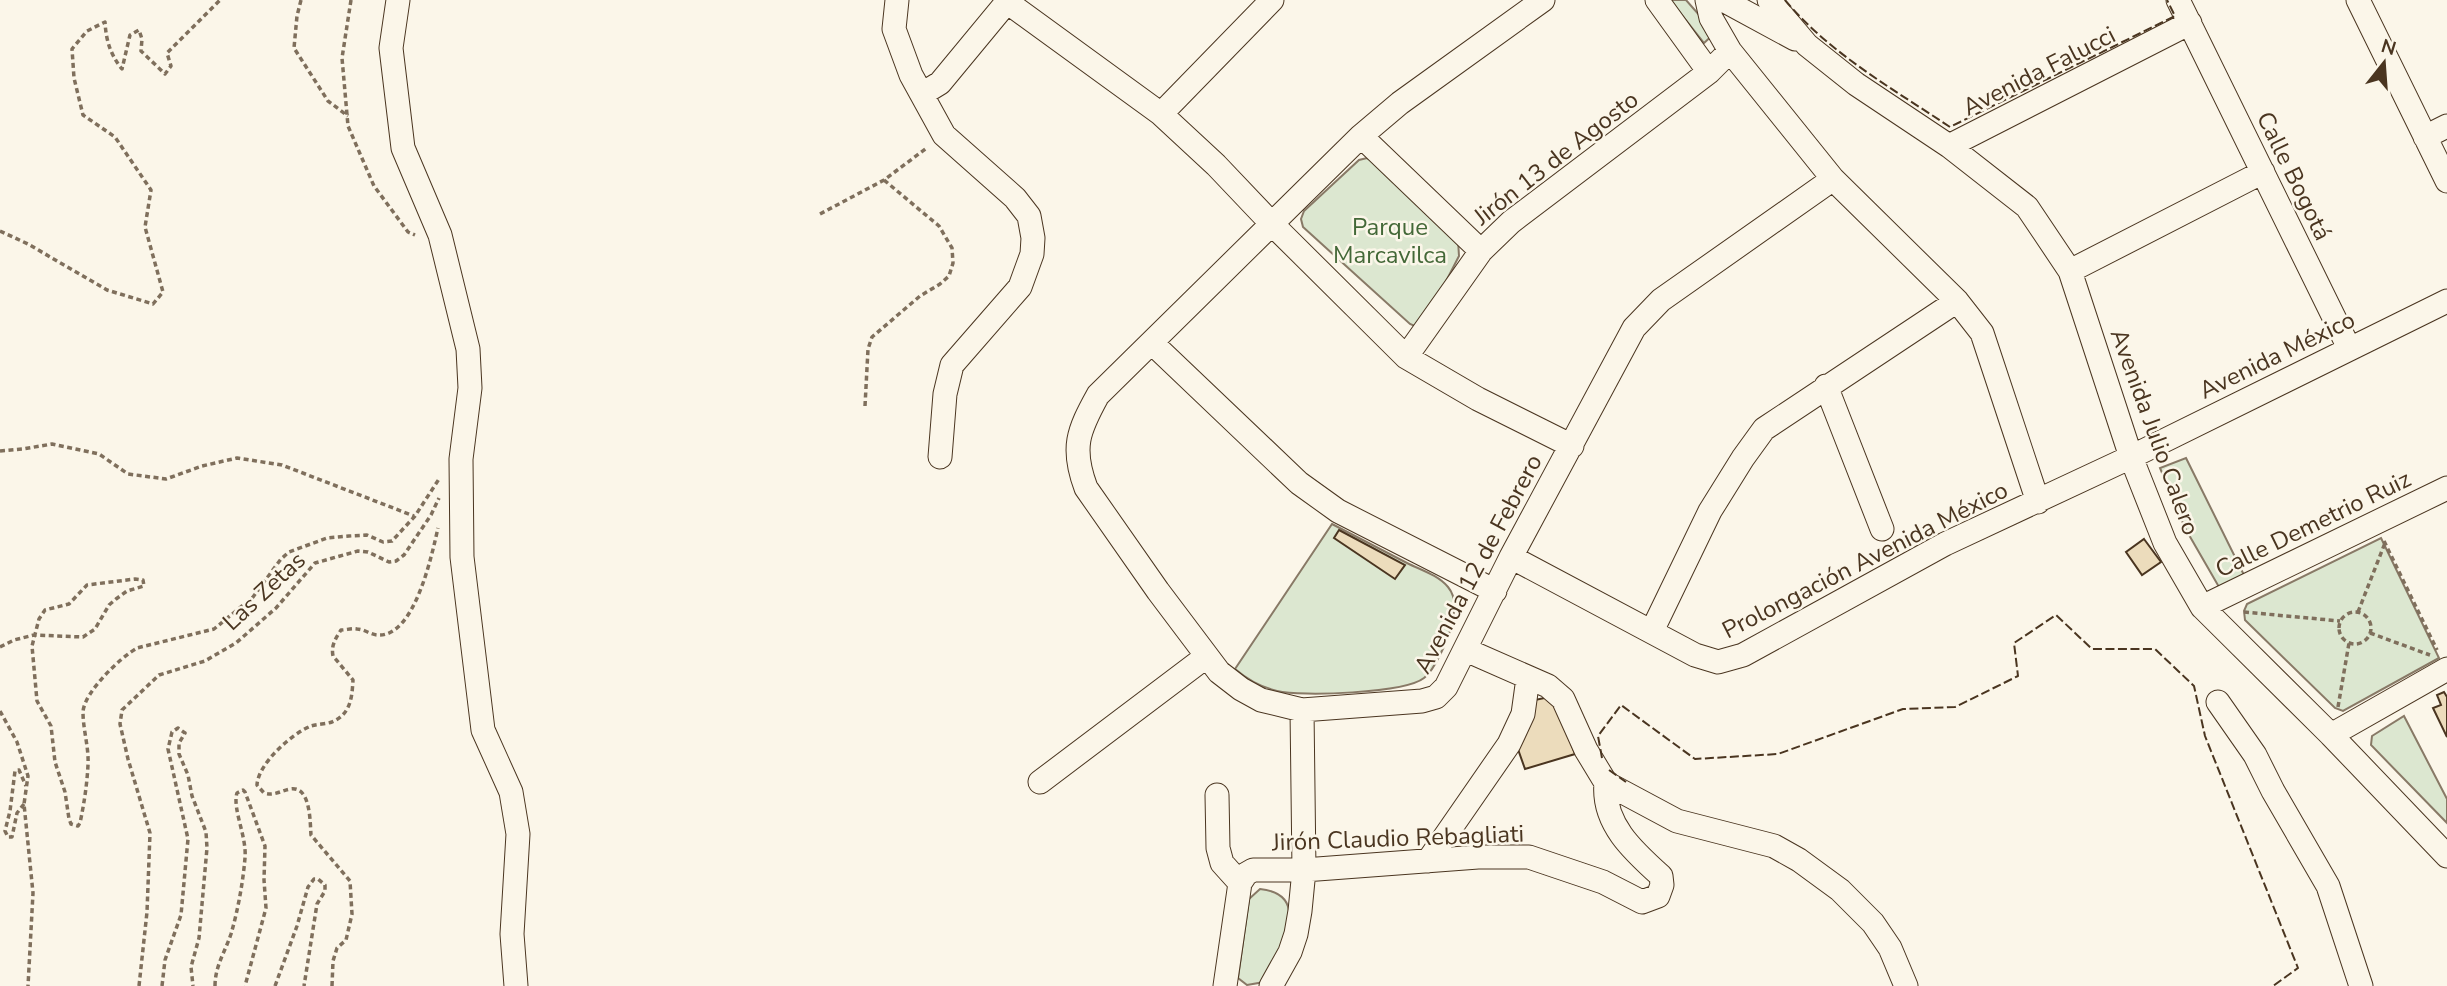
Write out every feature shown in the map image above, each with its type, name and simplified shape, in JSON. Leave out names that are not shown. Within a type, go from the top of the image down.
[{"type":"street","points":[[398,0],[391,48],[403,148],[443,246],[468,349],[470,388],[461,459],[462,557],[483,730],[511,792],[518,834],[512,934],[516,986]]},
{"type":"street","points":[[897,0],[894,29],[911,75],[944,135],[1016,198],[1029,216],[1033,238],[1032,254],[1020,286],[952,365],[945,394],[940,457]]},
{"type":"street","points":[[1161,114],[1272,0]]},
{"type":"street","name":"Avenida 12 de Febrero","points":[[1543,0],[1401,103],[1361,136],[1098,395],[1081,427],[1077,451],[1079,469],[1086,488],[1219,672],[1241,689],[1261,700],[1302,710],[1422,701],[1436,697],[1446,687],[1466,650],[1511,557],[1633,328],[1661,300],[1833,179]]},
{"type":"street","points":[[1657,0],[1709,72]]},
{"type":"street","points":[[1707,0],[1712,18],[1730,51],[1833,179],[1957,300],[1982,333],[2038,502]]},
{"type":"street","name":"Avenida Julio Calero","points":[[1723,0],[1807,45],[1856,84],[1949,146],[2027,207],[2070,271],[2131,457],[2165,543],[2202,607],[2334,724],[2446,853]]},
{"type":"street","name":"Avenida Julio Calero","points":[[1769,0],[1807,45]]},
{"type":"street","name":"Calle Bogotá","points":[[2178,0],[2349,348]]},
{"type":"street","points":[[2358,0],[2447,181]]},
{"type":"street","points":[[922,94],[940,83],[1008,1],[1161,114],[1216,165],[1406,357],[1478,399],[1572,446]]},
{"type":"street","name":"Avenida Falucci","points":[[1949,146],[2191,26]]},
{"type":"street","name":"Jirón 13 de Agosto","points":[[1406,357],[1481,251],[1511,222],[1709,72],[1730,51]]},
{"type":"street","points":[[2425,137],[2447,126]]},
{"type":"street","points":[[1361,136],[1481,251]]},
{"type":"street","points":[[2070,271],[2263,172]]},
{"type":"street","points":[[1652,631],[1710,511],[1764,429],[1957,300]]},
{"type":"street","name":"Avenida México","points":[[2131,457],[2447,300]]},
{"type":"street","points":[[1152,343],[1299,483],[1338,511],[1494,591]]},
{"type":"street","points":[[1826,386],[1882,528]]},
{"type":"street","name":"Prolongación Avenida México","points":[[1511,557],[1695,655],[1718,662],[1743,655],[1945,544],[2131,457]]},
{"type":"street","name":"Calle Demetrio Ruiz","points":[[2202,607],[2380,533],[2447,488]]},
{"type":"street","points":[[1466,650],[1548,686],[1563,699],[1586,750],[1606,783],[1677,821],[1774,846],[1799,860],[1840,890],[1873,923],[1890,948],[1906,986]]},
{"type":"street","points":[[1040,782],[1207,656]]},
{"type":"street","points":[[2334,724],[2447,669]]},
{"type":"street","points":[[1428,861],[1509,744],[1522,714],[1528,678]]},
{"type":"street","points":[[2218,702],[2255,755],[2328,886],[2361,986]]},
{"type":"street","points":[[1271,986],[1290,952],[1296,934],[1304,870],[1302,710]]},
{"type":"street","name":"Jirón Claudio Rebagliati","points":[[1240,883],[1246,874],[1253,870],[1304,870],[1478,857],[1529,857],[1603,882],[1642,902],[1658,896],[1662,885],[1661,876],[1630,848],[1614,824],[1605,797],[1606,783]]},
{"type":"street","points":[[1217,795],[1218,848],[1222,863],[1240,883],[1225,986]]},
{"type":"path","points":[[0,231],[28,244],[107,290],[153,304],[163,292],[145,227],[151,190],[115,137],[83,115],[74,78],[72,49],[87,31],[105,22],[106,39],[114,59],[122,69],[130,35],[139,30],[142,39],[141,51],[165,74],[172,66],[167,53],[220,0]]},
{"type":"path","points":[[302,0],[297,16],[294,48],[328,102],[348,116]]},
{"type":"path","points":[[351,0],[342,58],[348,126],[374,186],[408,232],[443,246]]},
{"type":"path","points":[[820,214],[884,180],[944,135]]},
{"type":"path","points":[[865,406],[867,349],[872,337],[920,296],[949,276],[953,263],[952,248],[939,226],[884,180]]},
{"type":"path","points":[[0,451],[52,444],[99,454],[128,474],[166,478],[237,458],[282,465],[415,516]]},
{"type":"path","points":[[0,647],[34,635],[83,637],[95,629],[109,605],[127,591],[144,586],[143,580],[87,585],[69,604],[45,610],[34,635],[32,646],[37,701],[51,726],[55,762],[65,792],[69,820],[78,826],[87,793],[88,767],[83,711],[94,686],[137,648],[214,629],[253,597],[289,552],[327,538],[367,535],[383,542],[392,541],[415,516],[444,472],[461,459]]},
{"type":"path","name":"Las Zetas","points":[[139,986],[147,912],[150,833],[120,724],[122,710],[159,675],[205,661],[236,643],[276,608],[315,563],[359,551],[368,552],[389,562],[396,561],[404,555],[431,515],[442,492]]},
{"type":"path","points":[[332,986],[332,961],[337,948],[346,940],[352,914],[350,881],[310,835],[311,815],[306,799],[298,790],[291,789],[282,793],[264,793],[257,785],[259,773],[278,751],[299,734],[310,727],[333,722],[344,714],[351,702],[353,680],[333,656],[336,638],[341,630],[358,629],[379,635],[396,630],[418,601],[438,528]]},
{"type":"path","points":[[2358,612],[2380,533]]},
{"type":"path","points":[[2370,633],[2442,659],[2380,533]]},
{"type":"path","points":[[2244,621],[2242,612],[2245,604]]},
{"type":"path","points":[[2242,612],[2340,621]]},
{"type":"path","points":[[2358,612],[2367,617],[2370,633],[2359,644],[2349,643],[2340,636],[2340,621],[2347,613],[2358,612]]},
{"type":"path","points":[[2334,724],[2349,643]]},
{"type":"path","points":[[2327,704],[2334,724]]},
{"type":"path","points":[[0,711],[17,742],[28,776],[24,804],[33,892],[28,986]]},
{"type":"path","points":[[2334,724],[2344,712]]},
{"type":"path","points":[[162,986],[169,948],[181,915],[188,839],[168,748],[172,732],[178,728],[185,733],[179,743],[179,754],[206,832],[207,848],[202,919],[191,967],[193,986]]},
{"type":"path","points":[[24,804],[19,808],[12,837],[8,837],[5,831],[15,771],[19,770],[22,774],[27,788]]},
{"type":"path","points":[[215,986],[216,970],[232,928],[245,860],[242,823],[236,801],[237,793],[243,790],[265,846],[266,908],[244,986]]},
{"type":"path","points":[[275,986],[308,887],[314,879],[318,879],[325,886],[325,891],[317,904],[304,986]]},
{"type":"green space","points":[[1670,0],[1686,0],[1715,33],[1704,43]]},
{"type":"green space","name":"Parque Marcavilca","points":[[1367,158],[1376,161],[1458,240],[1459,256],[1424,324],[1417,327],[1410,324],[1303,227],[1301,219],[1304,211],[1359,160]]},
{"type":"green space","points":[[2186,458],[2244,575],[2219,587],[2185,528],[2160,468]]},
{"type":"green space","points":[[1332,524],[1434,576],[1451,592],[1454,607],[1449,633],[1436,662],[1424,678],[1413,683],[1375,690],[1289,693],[1260,685],[1235,669]]},
{"type":"green space","points":[[2381,538],[2439,658],[2343,711],[2335,708],[2245,620],[2244,611],[2247,604]]},
{"type":"green space","points":[[2404,716],[2447,799],[2447,823],[2371,745],[2372,736]]},
{"type":"green space","points":[[1260,889],[1277,894],[1286,902],[1289,913],[1288,927],[1264,982],[1247,985],[1238,978],[1249,899]]},
{"type":"building","points":[[1339,530],[1405,565],[1395,579],[1334,538]]},
{"type":"building","points":[[2144,539],[2161,562],[2142,575],[2126,552]]},
{"type":"building","points":[[2444,692],[2447,697],[2447,737],[2433,708],[2441,705],[2437,695]]},
{"type":"building","points":[[1554,696],[1575,754],[1525,769],[1514,738],[1530,701]]},
{"type":"fence","points":[[1785,0],[1821,37],[1884,84],[1950,127],[2175,16],[2167,0]]},
{"type":"fence","points":[[1602,758],[1598,736],[1621,705],[1695,759],[1778,754],[1903,709],[1955,707],[2018,676],[2014,643],[2056,615],[2092,649],[2155,649],[2194,686],[2205,736],[2298,968],[2273,986]]},
{"type":"fence","points":[[1609,770],[1626,782]]}]
